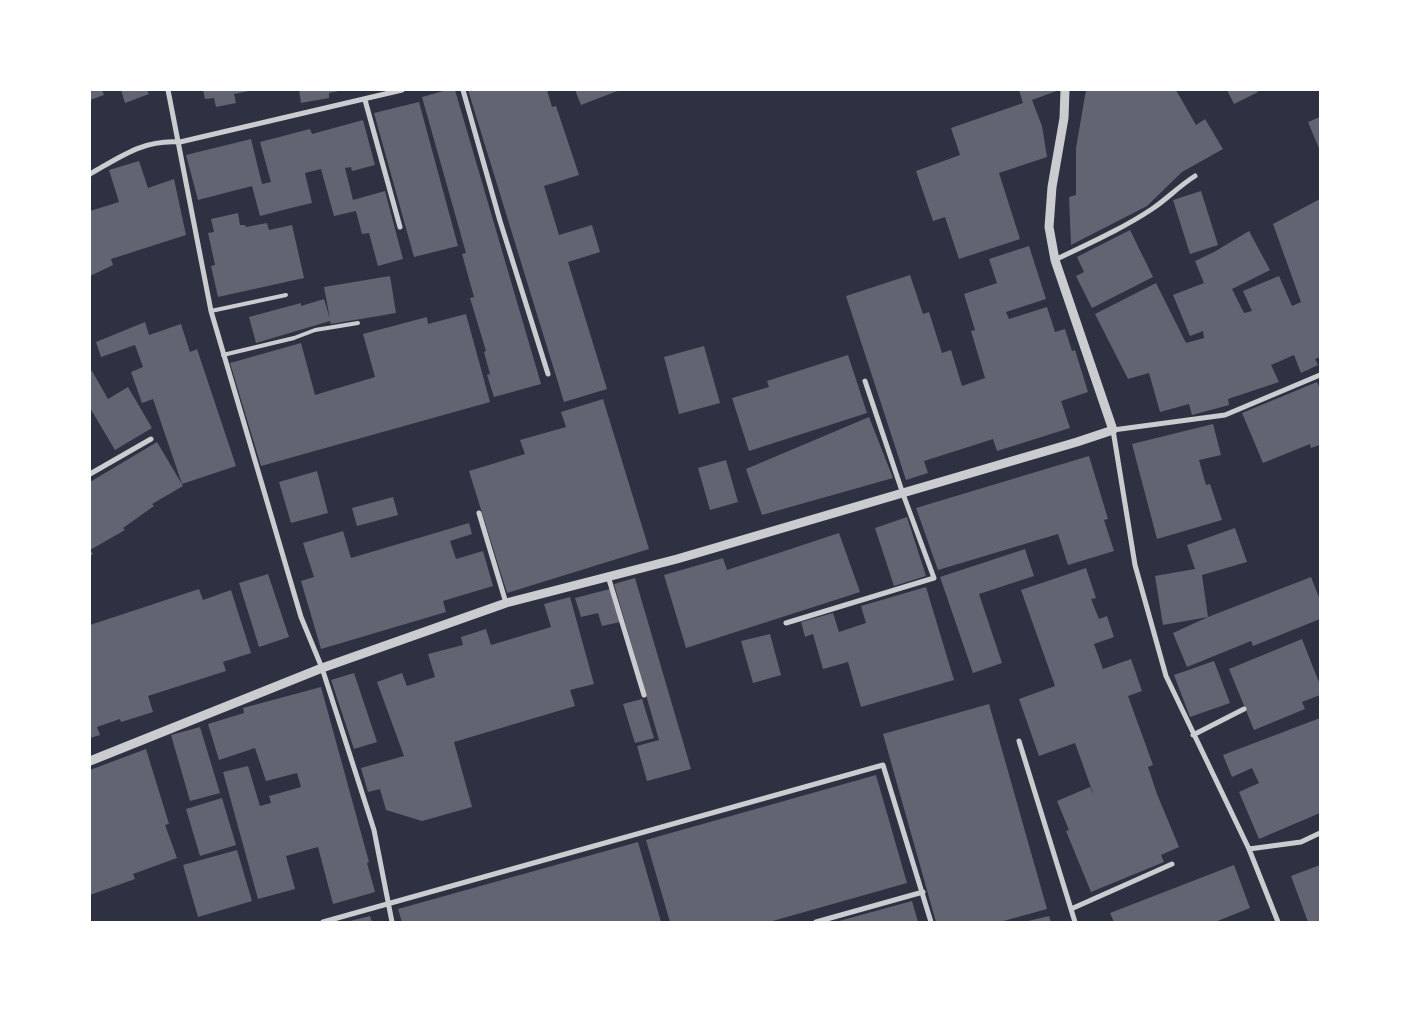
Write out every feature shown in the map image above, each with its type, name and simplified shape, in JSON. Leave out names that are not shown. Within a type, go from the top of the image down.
[{"type":"street","points":[[168,90],[180,142],[210,311],[301,617],[322,668],[374,830],[392,922]]},
{"type":"street","points":[[90,174],[144,144],[162,140],[180,142],[402,90]]},
{"type":"street","points":[[462,90],[500,221],[548,374]]},
{"type":"street","points":[[1065,90],[1064,118],[1052,188],[1049,227],[1055,260],[1113,430],[1135,565],[1166,676],[1249,849],[1278,922]]},
{"type":"street","points":[[365,100],[400,227]]},
{"type":"street","points":[[1055,260],[1120,228],[1153,208],[1178,186],[1195,176]]},
{"type":"street","points":[[90,761],[322,668],[506,603],[903,494],[1113,430],[1225,415],[1320,376]]},
{"type":"street","points":[[786,623],[934,578],[903,494],[866,381]]},
{"type":"street","points":[[90,474],[150,439]]},
{"type":"street","points":[[479,513],[506,603]]},
{"type":"street","points":[[608,576],[644,694]]},
{"type":"street","points":[[1193,735],[1244,709]]},
{"type":"street","points":[[1019,741],[1075,922]]},
{"type":"street","points":[[323,922],[388,906],[883,765],[931,922]]},
{"type":"street","points":[[1249,849],[1301,842],[1320,833]]},
{"type":"street","points":[[1071,909],[1172,864]]},
{"type":"street","points":[[816,922],[923,892]]},
{"type":"lane","points":[[210,311],[286,295]]},
{"type":"lane","points":[[223,355],[294,338],[314,330],[358,323]]},
{"type":"building","points":[[90,90],[102,90],[104,95],[90,100]]},
{"type":"building","points":[[121,90],[147,90],[149,94],[125,103]]},
{"type":"building","points":[[203,90],[249,91],[234,94],[236,103],[216,107],[214,98],[205,99]]},
{"type":"building","points":[[299,90],[339,91],[329,93],[329,98],[301,103]]},
{"type":"building","points":[[447,90],[455,90],[541,384],[494,397],[487,375],[490,374],[484,352],[486,351],[470,298],[474,297],[462,254],[466,253],[422,97]]},
{"type":"building","points":[[468,90],[547,90],[552,107],[556,106],[579,175],[544,186],[559,235],[592,225],[600,252],[568,262],[607,389],[564,402]]},
{"type":"building","points":[[575,90],[620,90],[581,105]]},
{"type":"building","points":[[1019,90],[1059,90],[1032,100],[1042,126],[1047,157],[999,173],[1020,239],[959,259],[945,217],[933,221],[916,171],[960,155],[951,128],[1023,103]]},
{"type":"building","points":[[1086,90],[1176,90],[1196,125],[1205,119],[1223,149],[1182,172],[1147,206],[1071,245],[1069,197],[1076,195],[1076,148]]},
{"type":"building","points":[[1227,90],[1257,90],[1258,92],[1234,104]]},
{"type":"building","points":[[419,102],[458,246],[414,257],[374,113]]},
{"type":"building","points":[[1320,117],[1320,151],[1308,122]]},
{"type":"building","points":[[363,120],[375,165],[352,171],[351,167],[345,168],[353,200],[385,191],[403,259],[378,266],[369,233],[362,234],[356,211],[334,216],[321,169],[305,173],[312,203],[260,216],[252,186],[198,200],[186,155],[251,139],[262,184],[271,182],[260,142],[310,129],[312,134]]},
{"type":"building","points":[[139,161],[148,188],[174,179],[186,235],[111,259],[113,265],[90,276],[90,211],[119,202],[109,170]]},
{"type":"building","points":[[1201,191],[1218,245],[1190,254],[1173,200]]},
{"type":"building","points":[[1320,199],[1320,357],[1315,359],[1318,365],[1301,373],[1294,355],[1271,365],[1279,382],[1228,399],[1229,405],[1192,415],[1189,404],[1160,412],[1149,373],[1128,379],[1095,314],[1156,283],[1186,343],[1204,338],[1203,331],[1190,336],[1173,295],[1204,283],[1195,261],[1249,231],[1270,270],[1232,289],[1244,313],[1252,311],[1243,291],[1279,276],[1292,306],[1301,302],[1273,224]]},
{"type":"building","points":[[238,213],[240,225],[245,225],[246,227],[267,223],[269,230],[292,225],[304,278],[218,297],[211,266],[215,265],[208,233],[214,232],[211,219]]},
{"type":"building","points":[[1130,230],[1153,277],[1092,308],[1076,276],[1084,272],[1077,257]]},
{"type":"building","points":[[1029,246],[1046,299],[1006,312],[1009,319],[1047,307],[1055,332],[1065,329],[1072,351],[1075,350],[1088,392],[1061,401],[1070,428],[997,451],[993,439],[924,461],[928,473],[906,480],[846,296],[910,275],[923,314],[929,312],[942,353],[951,350],[962,386],[985,378],[971,331],[975,330],[964,294],[997,283],[989,259]]},
{"type":"building","points":[[390,276],[396,313],[331,324],[330,321],[256,343],[249,317],[324,299],[330,319],[324,287]]},
{"type":"building","points":[[466,314],[490,402],[261,466],[230,363],[301,343],[315,395],[375,377],[363,334],[427,317],[428,324]]},
{"type":"building","points":[[145,322],[149,335],[181,324],[190,352],[197,349],[236,466],[182,484],[153,399],[142,403],[131,372],[143,367],[135,345],[101,357],[96,342]]},
{"type":"building","points":[[704,346],[720,403],[679,414],[664,357]]},
{"type":"building","points":[[848,355],[867,413],[749,451],[732,398],[769,387],[767,381]]},
{"type":"building","points":[[92,371],[108,399],[128,387],[152,428],[115,450],[90,408],[90,372]]},
{"type":"building","points":[[1317,382],[1320,389],[1320,445],[1311,448],[1310,444],[1263,463],[1242,413]]},
{"type":"building","points":[[603,399],[649,549],[507,593],[469,471],[525,454],[520,440],[566,427],[561,412]]},
{"type":"building","points":[[869,417],[893,478],[762,515],[746,469]]},
{"type":"building","points":[[1213,424],[1221,455],[1199,460],[1206,485],[1210,484],[1222,520],[1157,539],[1132,444]]},
{"type":"building","points":[[157,442],[183,486],[152,504],[154,506],[123,528],[125,530],[90,550],[90,482]]},
{"type":"building","points":[[1089,456],[1108,519],[1104,520],[1114,551],[1068,565],[1058,534],[938,570],[916,508]]},
{"type":"building","points":[[726,460],[738,502],[710,510],[698,468]]},
{"type":"building","points":[[317,471],[328,513],[291,523],[279,482]]},
{"type":"building","points":[[393,497],[398,515],[357,526],[352,508]]},
{"type":"building","points":[[907,517],[926,576],[894,586],[875,528]]},
{"type":"building","points":[[469,523],[472,534],[450,541],[456,559],[483,551],[493,586],[443,601],[446,612],[321,649],[301,581],[314,577],[303,543],[343,531],[351,558]]},
{"type":"building","points":[[1235,528],[1247,562],[1202,575],[1208,617],[1163,625],[1155,576],[1195,569],[1187,545]]},
{"type":"building","points":[[839,533],[860,592],[686,648],[664,575],[723,558],[727,570]]},
{"type":"building","points":[[1025,549],[1034,576],[979,594],[1002,663],[973,673],[940,577]]},
{"type":"building","points":[[1086,568],[1096,598],[1091,599],[1099,619],[1107,616],[1114,637],[1094,644],[1103,669],[1131,659],[1142,691],[1128,696],[1153,765],[1148,767],[1157,794],[1179,847],[1161,855],[1164,862],[1091,892],[1066,831],[1069,830],[1057,801],[1090,787],[1094,796],[1075,743],[1039,756],[1019,699],[1055,686],[1021,590]]},
{"type":"building","points":[[268,574],[289,637],[259,647],[239,583]]},
{"type":"building","points":[[1311,577],[1320,600],[1320,619],[1253,646],[1251,641],[1187,667],[1173,633],[1208,617]]},
{"type":"building","points":[[635,578],[691,769],[647,781],[637,746],[659,740],[614,584]]},
{"type":"building","points":[[926,587],[954,680],[861,707],[848,662],[823,669],[813,634],[805,637],[801,622],[833,613],[839,632],[866,623],[861,606]]},
{"type":"building","points":[[199,589],[203,600],[231,590],[251,653],[223,662],[226,671],[148,696],[153,712],[121,722],[120,719],[97,727],[100,735],[90,738],[90,625]]},
{"type":"building","points":[[610,589],[620,622],[602,626],[598,613],[581,617],[575,598]]},
{"type":"building","points":[[570,597],[594,684],[570,690],[575,706],[454,742],[472,807],[422,821],[386,810],[380,789],[368,792],[361,768],[404,756],[377,682],[402,673],[407,686],[435,677],[428,654],[463,645],[461,637],[486,629],[491,645],[551,627],[544,604]]},
{"type":"building","points":[[770,634],[781,675],[753,683],[741,641]]},
{"type":"building","points":[[1302,639],[1320,685],[1320,695],[1302,702],[1305,709],[1254,730],[1229,669]]},
{"type":"building","points":[[1214,661],[1230,703],[1190,717],[1174,675]]},
{"type":"building","points":[[354,673],[377,742],[354,749],[331,680]]},
{"type":"building","points":[[321,687],[369,862],[367,863],[375,892],[333,904],[318,847],[286,856],[295,889],[258,899],[223,772],[248,766],[260,806],[271,803],[269,796],[301,787],[297,773],[266,781],[255,748],[219,760],[208,724],[244,713],[243,708]]},
{"type":"building","points":[[642,699],[654,738],[635,743],[623,704]]},
{"type":"building","points":[[989,704],[1047,909],[1000,922],[936,922],[883,734]]},
{"type":"building","points":[[1320,718],[1320,813],[1259,839],[1239,792],[1259,783],[1252,768],[1232,777],[1223,755]]},
{"type":"building","points":[[200,727],[220,793],[190,801],[171,735]]},
{"type":"building","points":[[146,749],[169,824],[165,825],[177,858],[133,874],[135,879],[90,895],[90,770]]},
{"type":"building","points":[[876,775],[907,883],[769,922],[670,922],[646,840]]},
{"type":"building","points":[[222,798],[236,845],[200,856],[186,809]]},
{"type":"building","points":[[638,842],[661,922],[402,922],[398,909]]},
{"type":"building","points":[[237,850],[252,901],[198,917],[183,865]]},
{"type":"building","points":[[1234,865],[1250,908],[1215,922],[1114,922],[1110,913]]},
{"type":"building","points":[[1320,865],[1320,922],[1308,922],[1291,876]]},
{"type":"building","points":[[912,901],[918,922],[839,922],[839,921]]},
{"type":"building","points":[[370,916],[372,922],[350,922],[350,921]]},
{"type":"building","points":[[1049,916],[1051,922],[1028,921]]}]
